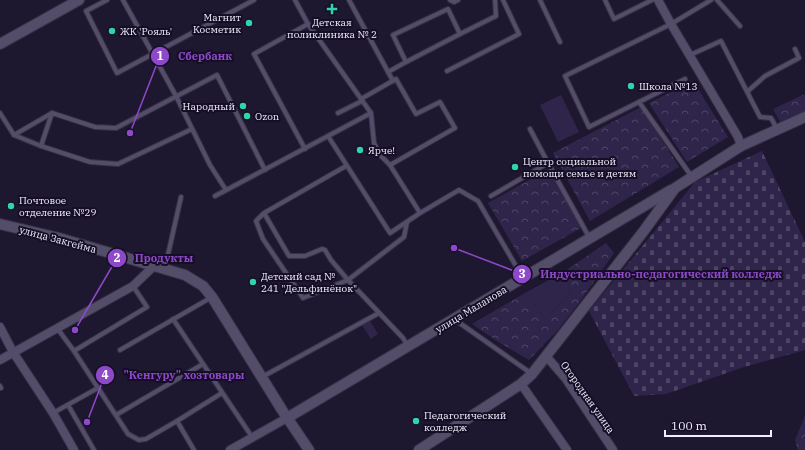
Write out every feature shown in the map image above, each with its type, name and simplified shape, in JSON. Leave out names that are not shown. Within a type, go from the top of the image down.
[{"type":"street","points":[[0,44],[79,0]]},
{"type":"street","points":[[658,0],[738,137],[741,146]]},
{"type":"street","name":"улица Маланова","points":[[287,418],[675,188],[741,146],[805,117]]},
{"type":"street","name":"улица Маланова","points":[[419,450],[520,384],[532,374],[675,188]]},
{"type":"street","name":"улица Закгейма","points":[[0,224],[58,238],[185,275],[203,286],[212,297],[261,378],[309,450]]},
{"type":"street","points":[[0,360],[133,286],[154,266]]},
{"type":"street","points":[[0,327],[13,352],[53,413],[74,450]]},
{"type":"street","name":"Огородная улица","points":[[546,356],[566,379],[613,450]]},
{"type":"street","points":[[520,384],[567,450]]},
{"type":"street","points":[[230,450],[287,418]]},
{"type":"lane","points":[[107,0],[86,12],[117,73],[254,0]]},
{"type":"lane","points":[[123,0],[176,96],[210,164],[226,190]]},
{"type":"lane","points":[[295,0],[308,24],[370,113],[374,143],[380,155],[390,165],[420,213]]},
{"type":"lane","points":[[349,0],[393,81]]},
{"type":"lane","points":[[450,0],[454,2],[458,0]]},
{"type":"lane","points":[[388,72],[496,16],[495,0]]},
{"type":"lane","points":[[447,71],[519,34],[503,0]]},
{"type":"lane","points":[[540,0],[560,42]]},
{"type":"lane","points":[[605,0],[614,19],[652,0]]},
{"type":"lane","points":[[685,79],[589,127],[566,76],[671,24],[711,0]]},
{"type":"lane","points":[[717,0],[740,26]]},
{"type":"lane","points":[[406,62],[393,35],[448,9],[460,34]]},
{"type":"lane","points":[[305,149],[254,54],[308,24]]},
{"type":"lane","points":[[690,55],[721,41],[760,117],[771,118],[777,130]]},
{"type":"lane","points":[[748,91],[765,76],[799,58],[795,48]]},
{"type":"lane","points":[[14,135],[52,113],[95,127],[116,128],[217,75],[265,170]]},
{"type":"lane","points":[[338,113],[396,79],[416,114],[440,102],[455,128],[390,165]]},
{"type":"lane","points":[[639,102],[692,177]]},
{"type":"lane","points":[[0,113],[14,135],[40,146],[90,162],[118,164],[192,129]]},
{"type":"lane","points":[[40,146],[52,113]]},
{"type":"lane","points":[[215,196],[370,113]]},
{"type":"lane","points":[[530,129],[590,238]]},
{"type":"lane","points":[[328,136],[390,233],[420,213],[460,190],[478,201],[523,278]]},
{"type":"lane","points":[[491,196],[548,163]]},
{"type":"lane","points":[[346,166],[264,214],[256,221],[263,239],[303,298],[348,280],[404,237],[407,222]]},
{"type":"lane","points":[[165,269],[181,197]]},
{"type":"lane","points":[[264,214],[289,256],[306,256],[322,249],[325,250],[331,260],[348,280],[408,346]]},
{"type":"lane","points":[[74,351],[147,308],[133,286]]},
{"type":"lane","points":[[120,350],[212,297]]},
{"type":"lane","points":[[261,378],[379,313]]},
{"type":"lane","points":[[173,319],[253,437]]},
{"type":"lane","points":[[454,319],[532,374]]},
{"type":"lane","points":[[57,328],[74,351],[128,434],[139,440],[152,436],[222,393]]},
{"type":"lane","points":[[116,415],[203,364]]},
{"type":"lane","points":[[53,413],[98,388]]},
{"type":"lane","points":[[68,405],[94,450]]},
{"type":"lane","points":[[177,421],[194,450]]},
{"type":"green space","points":[[693,81],[728,137],[687,162],[649,103]]},
{"type":"green space","points":[[805,94],[805,111],[780,122],[773,109]]},
{"type":"green space","points":[[561,95],[579,132],[558,142],[540,105]]},
{"type":"green space","points":[[641,107],[679,167],[590,221],[553,153]]},
{"type":"green space","points":[[762,151],[805,242],[805,350],[744,367],[666,394],[634,396],[589,311],[695,182]]},
{"type":"green space","points":[[549,169],[581,228],[522,261],[488,203]]},
{"type":"green space","points":[[606,243],[614,253],[558,330],[529,360],[472,324],[525,293],[545,318],[571,294],[565,271]]},
{"type":"green space","points":[[565,271],[571,294],[545,318],[525,293]]},
{"type":"green space","points":[[370,321],[378,334],[371,339],[362,325]]},
{"type":"green space","points":[[805,416],[805,450],[798,450],[795,440]]},
{"type":"place","name":"Детская поликлиника № 2","points":[[332,9]]},
{"type":"place","name":"Магнит Косметик","points":[[249,23]]},
{"type":"place","name":"ЖК 'Рояль'","points":[[112,31]]},
{"type":"place","name":"Школа №13","points":[[631,86]]},
{"type":"place","name":"Народный","points":[[243,106]]},
{"type":"place","name":"Ozon","points":[[247,116]]},
{"type":"place","name":"Сбербанк","points":[[130,133]]},
{"type":"place","name":"Ярче!","points":[[360,150]]},
{"type":"place","name":"Центр социальной помощи семье и детям","points":[[515,167]]},
{"type":"place","name":"Почтовое отделение №29","points":[[11,206]]},
{"type":"place","name":"Индустриально-педагогический колледж","points":[[454,248]]},
{"type":"place","name":"Детский сад № 241 \"Дельфинёнок\"","points":[[253,282]]},
{"type":"place","name":"Продукты","points":[[75,330]]},
{"type":"place","name":"Педагогический колледж","points":[[416,421]]},
{"type":"place","name":"\"Кенгуру\" хозтовары","points":[[87,422]]}]
